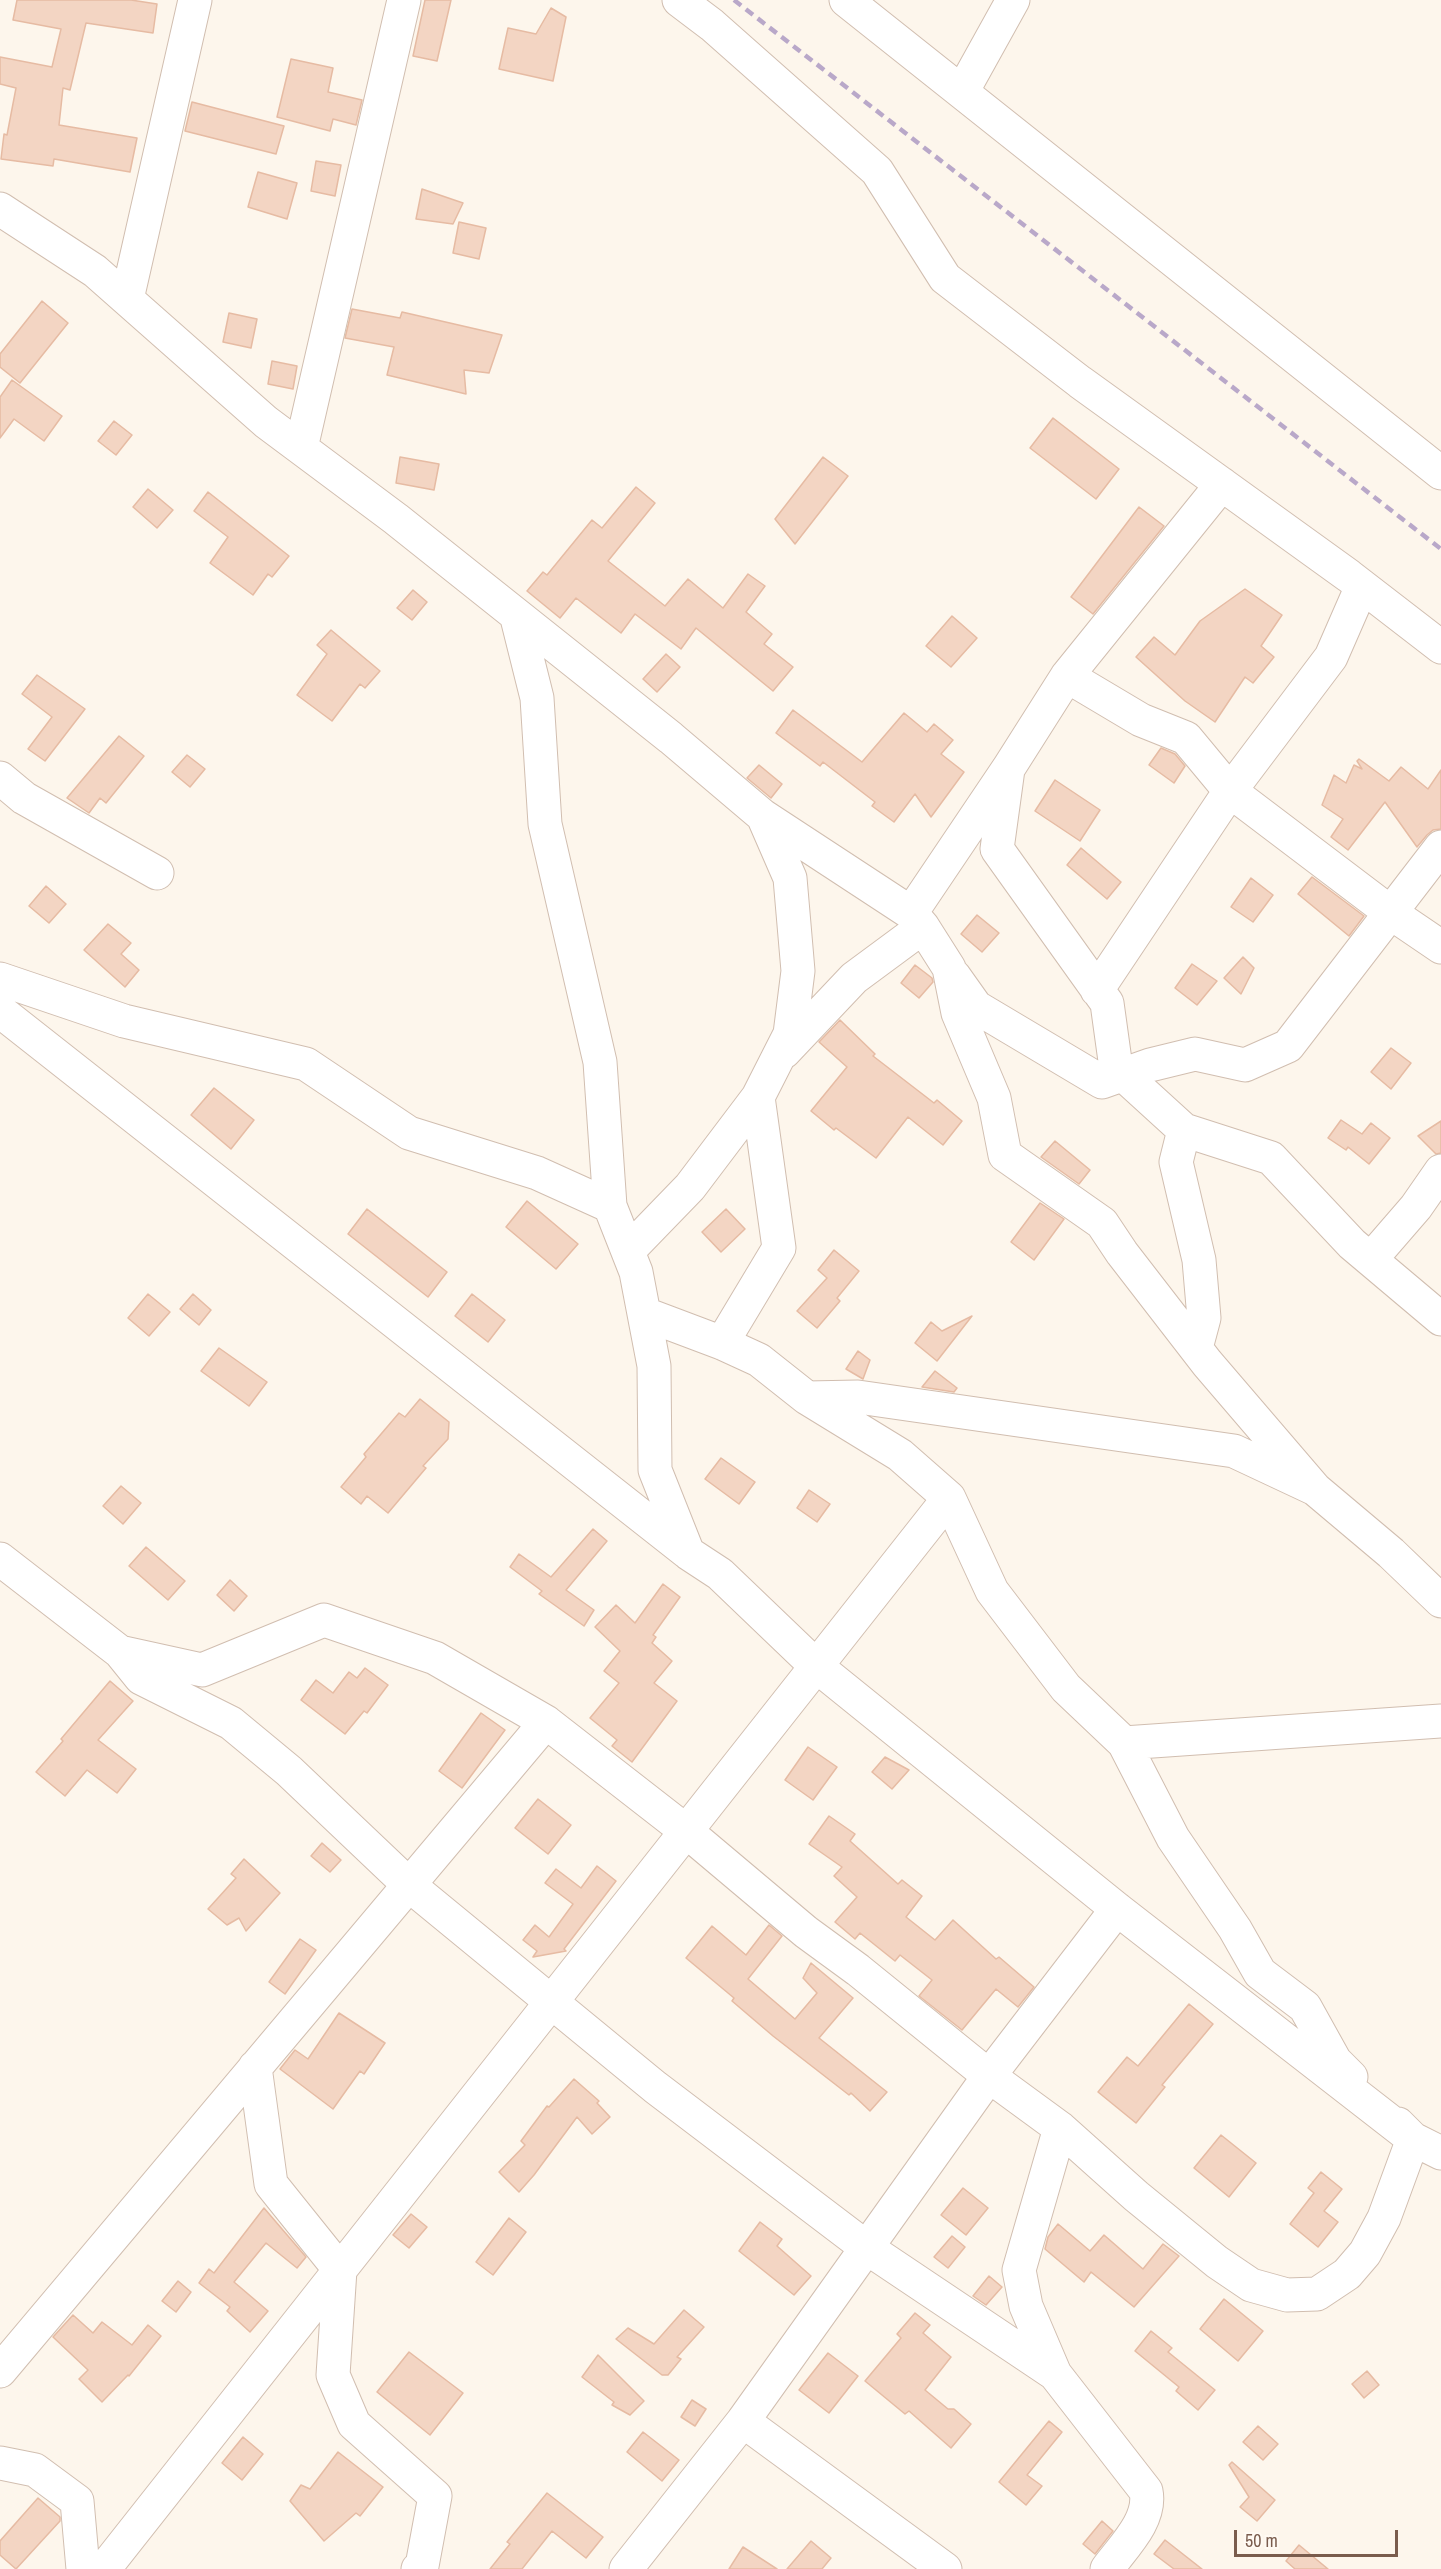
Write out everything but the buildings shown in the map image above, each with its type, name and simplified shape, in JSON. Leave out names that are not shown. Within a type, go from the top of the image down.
[{"type":"street","points":[[127,299],[195,0]]},
{"type":"street","points":[[301,448],[404,0]]},
{"type":"street","points":[[680,0],[712,25],[877,171],[945,278],[1080,382],[1362,586],[1441,648]]},
{"type":"street","points":[[846,0],[1441,473]]},
{"type":"street","points":[[962,92],[1013,0]]},
{"type":"street","points":[[0,209],[95,271],[266,422],[396,519],[517,618],[671,738],[763,816],[917,920],[976,1007],[1102,1082],[1122,1074],[1195,1054],[1245,1065],[1288,1046],[1441,847]]},
{"type":"street","points":[[777,1060],[854,978],[917,920],[1067,676],[1222,484]]},
{"type":"street","points":[[1097,990],[1230,791],[1331,657],[1362,586]]},
{"type":"street","points":[[517,618],[537,698],[545,824],[600,1062],[610,1206],[636,1272],[654,1366],[655,1470],[688,1553]]},
{"type":"street","points":[[1067,676],[1141,720],[1186,738],[1230,791],[1391,913],[1441,947]]},
{"type":"street","points":[[1008,769],[997,849],[1107,1003],[1116,1068],[1184,1130],[1271,1158],[1352,1244],[1441,1319]]},
{"type":"street","points":[[0,778],[24,798],[157,873]]},
{"type":"street","points":[[628,1251],[690,1187],[759,1106],[790,1034],[798,970],[790,878],[763,816]]},
{"type":"street","points":[[949,968],[958,1013],[994,1098],[1005,1155],[1102,1223],[1122,1253],[1196,1347],[1315,1489],[1391,1553],[1441,1601]]},
{"type":"street","points":[[0,979],[124,1022],[306,1064],[409,1133],[537,1173],[610,1206]]},
{"type":"street","points":[[0,1011],[688,1553],[720,1574],[815,1665],[1117,1909],[1427,2146]]},
{"type":"street","points":[[722,1343],[779,1248],[759,1106]]},
{"type":"street","points":[[1184,1130],[1176,1162],[1199,1260],[1204,1318],[1196,1347]]},
{"type":"street","points":[[1371,1259],[1416,1207],[1441,1171]]},
{"type":"street","points":[[645,1314],[722,1343],[759,1360],[807,1398],[900,1455],[949,1498],[992,1591],[1066,1688],[1124,1743],[1173,1838],[1235,1929],[1260,1973],[1305,2007],[1335,2061],[1427,2146]]},
{"type":"street","points":[[807,1398],[858,1397],[1234,1450],[1315,1489]]},
{"type":"street","points":[[104,2569],[949,1498]]},
{"type":"street","points":[[0,1559],[120,1652],[141,1678],[231,1723],[289,1771],[409,1885],[655,2087],[867,2248],[1055,2374]]},
{"type":"street","points":[[120,1652],[202,1670],[324,1620],[435,1658],[546,1722],[686,1830],[806,1932],[858,1970],[989,2076],[1060,2128],[1136,2196],[1217,2262],[1251,2285],[1287,2295],[1317,2294],[1347,2274],[1365,2253],[1427,2146]]},
{"type":"street","points":[[1124,1743],[1441,1721]]},
{"type":"street","points":[[0,2371],[546,1722]]},
{"type":"street","points":[[626,2569],[743,2421],[989,2076],[1117,1909]]},
{"type":"street","points":[[255,2067],[271,2184],[340,2270],[333,2375],[354,2424],[435,2496],[422,2566],[418,2569]]},
{"type":"street","points":[[1060,2128],[1019,2270],[1026,2307],[1055,2374],[1146,2491],[1148,2503],[1145,2515],[1107,2569]]},
{"type":"street","points":[[743,2421],[945,2569]]},
{"type":"street","points":[[0,2463],[35,2470],[77,2501],[82,2569]]},
{"type":"railway","points":[[734,0],[1441,549]]}]
